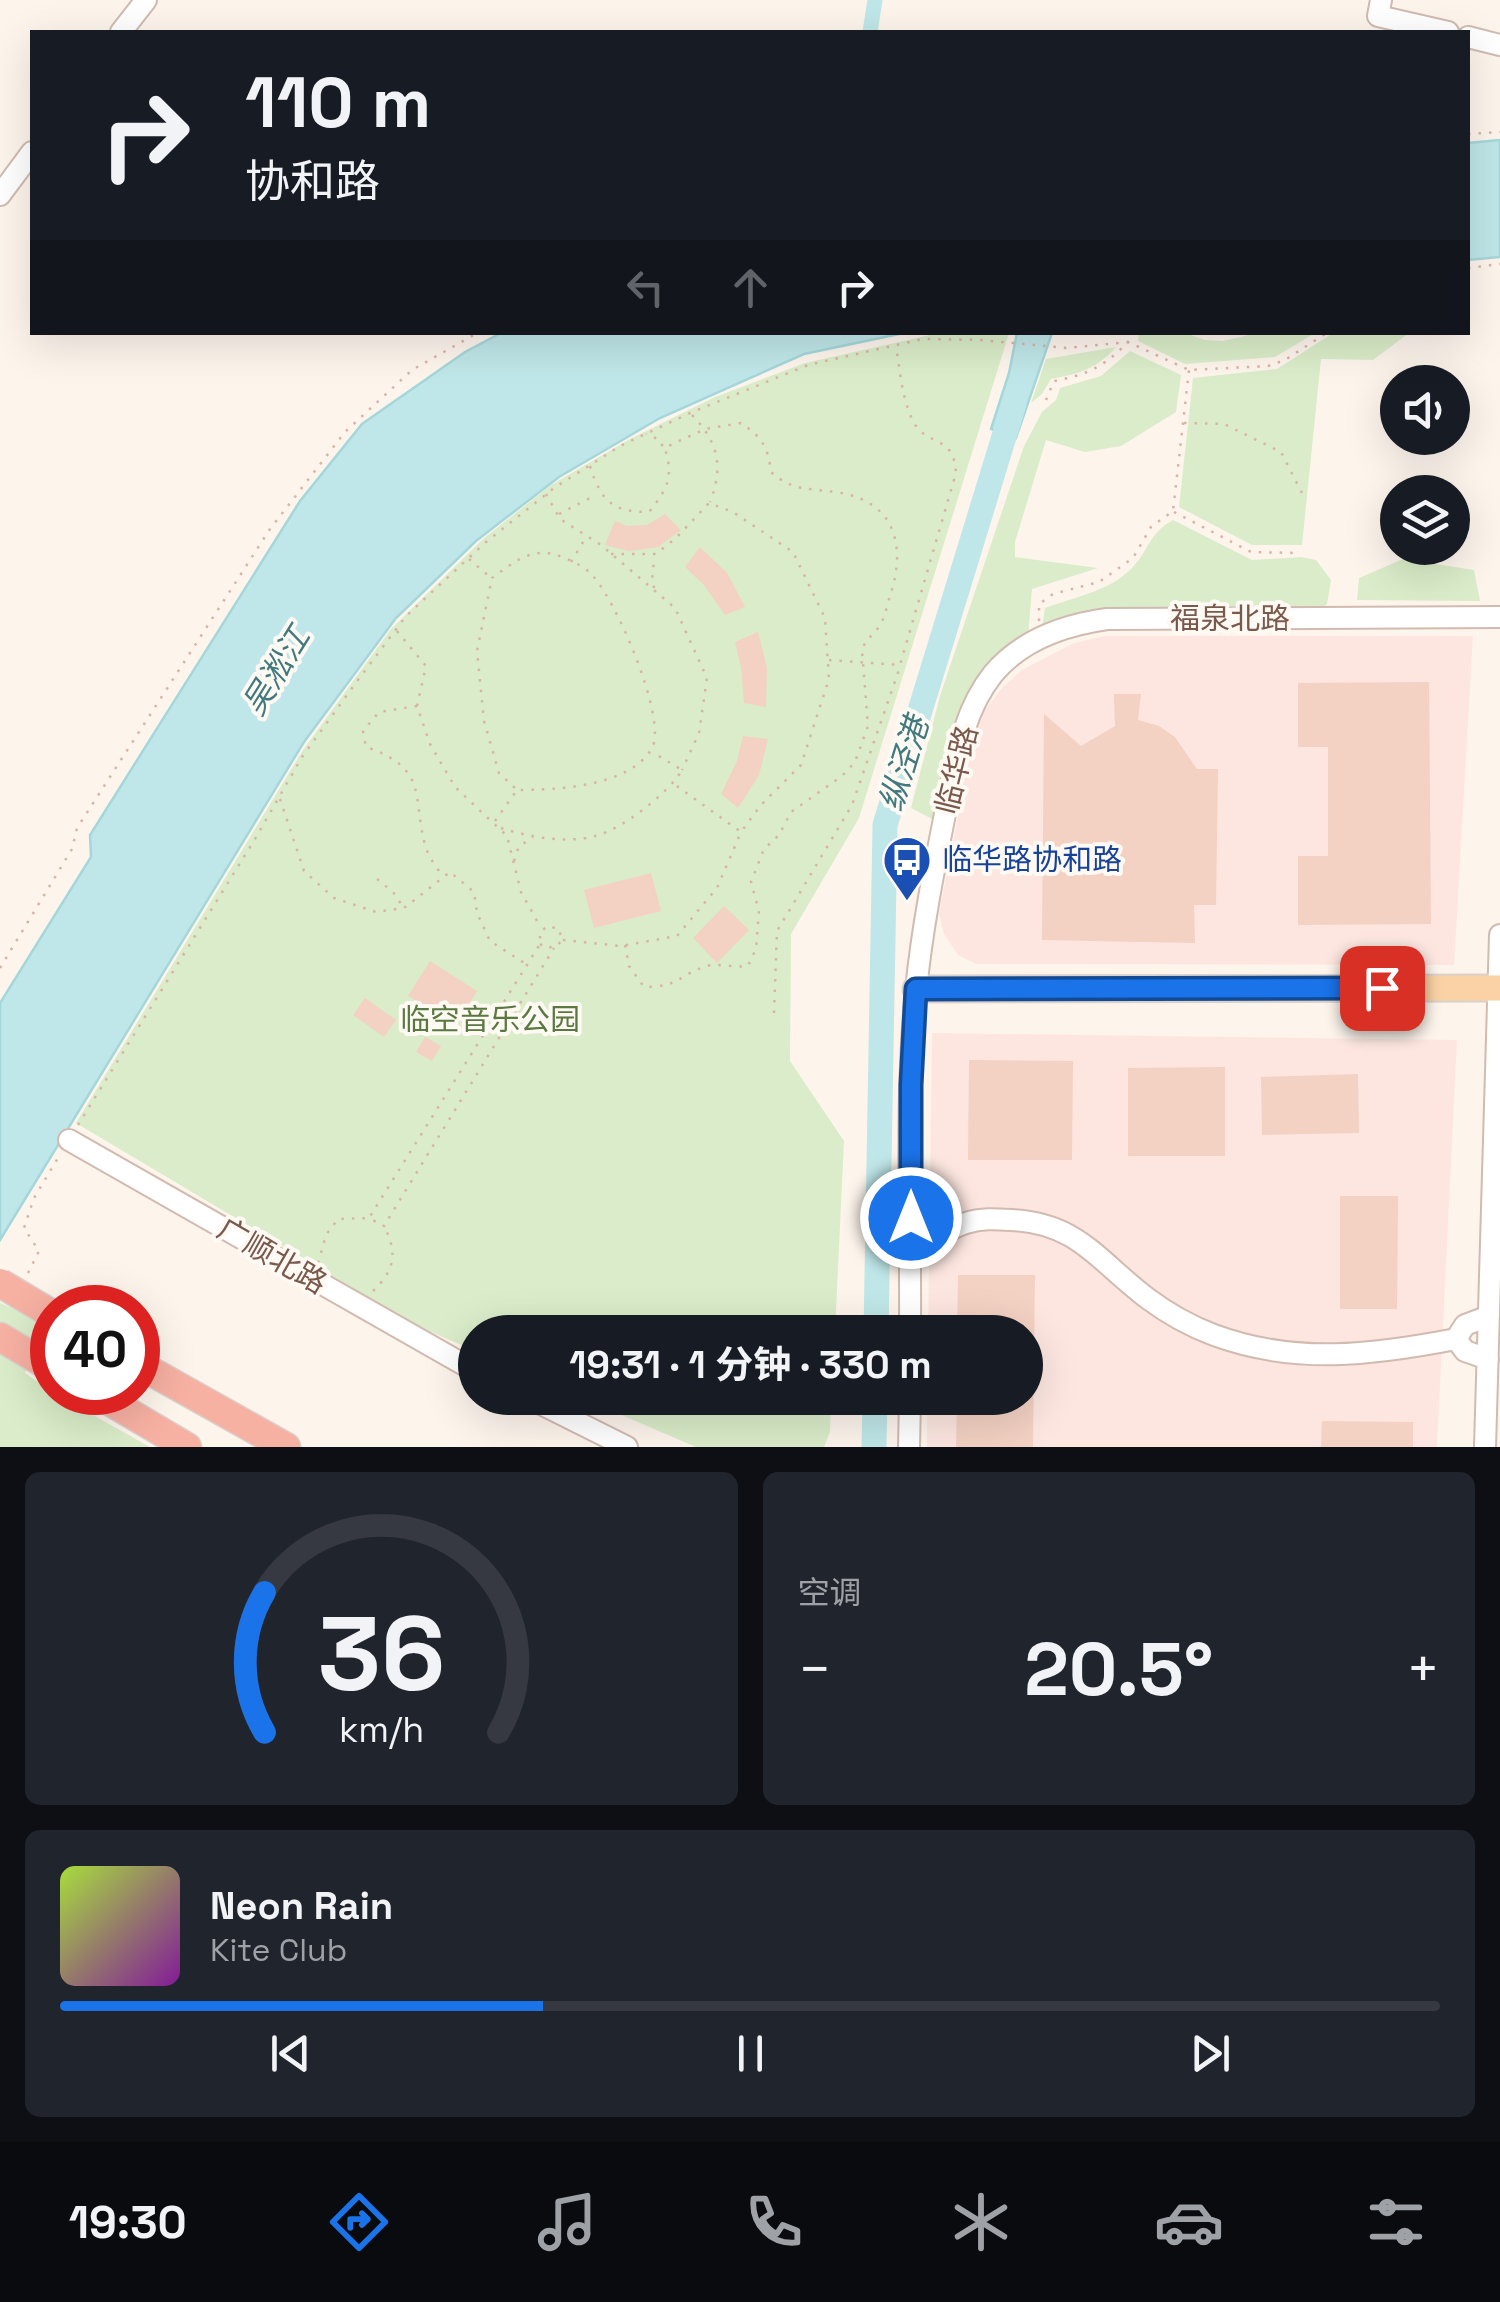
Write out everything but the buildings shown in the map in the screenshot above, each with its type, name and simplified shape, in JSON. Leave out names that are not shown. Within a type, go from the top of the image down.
[{"type":"highway","points":[[0,1337],[30,1355]]},
{"type":"highway","points":[[160,1376],[286,1447]]},
{"type":"highway","points":[[133,1415],[187,1447]]},
{"type":"main road","points":[[916,989],[1499,988]]},
{"type":"street","points":[[123,30],[146,0]]},
{"type":"street","points":[[1379,8],[1442,30]]},
{"type":"street","points":[[1470,38],[1500,45]]},
{"type":"street","points":[[0,195],[30,155]]},
{"type":"street","name":"福泉北路","points":[[984,688],[1009,658],[1038,639],[1075,624],[1107,620],[1500,618]]},
{"type":"street","name":"临华路","points":[[910,1315],[911,1085],[916,989],[933,872],[958,754],[968,717],[984,688]]},
{"type":"street","points":[[1485,1447],[1492,1330],[1500,935]]},
{"type":"street","name":"广顺北路","points":[[68,1140],[458,1361]]},
{"type":"street","points":[[911,1251],[964,1223],[986,1219],[1052,1226],[1099,1254],[1173,1315],[1242,1344],[1278,1352],[1322,1356],[1392,1351],[1456,1339],[1464,1325],[1492,1330]]},
{"type":"street","points":[[1456,1339],[1465,1351],[1488,1359]]},
{"type":"street","points":[[562,1415],[627,1447]]},
{"type":"street","points":[[909,1447],[910,1415]]},
{"type":"path","points":[[1470,134],[1500,132]]},
{"type":"path","points":[[1470,268],[1500,264]]},
{"type":"path","points":[[0,968],[72,849],[77,828],[270,529],[345,432],[412,370],[474,335]]},
{"type":"path","points":[[1046,400],[1054,381],[1082,376],[1107,364],[1131,335]]},
{"type":"path","points":[[14,1278],[39,1251],[24,1228],[34,1198],[302,757],[396,630],[468,558],[546,494],[590,465],[690,413],[808,365],[924,340],[981,340],[1066,348],[1128,342],[1189,370],[1268,366],[1285,360],[1323,335]]},
{"type":"path","points":[[774,1013],[777,931],[852,804],[900,665],[956,474],[955,456],[943,442],[917,429],[907,408],[896,346]]},
{"type":"path","points":[[1038,639],[1039,604],[1054,594],[1099,582],[1133,558],[1151,527],[1173,511],[1189,370]]},
{"type":"path","points":[[611,554],[656,554],[709,503],[718,480],[714,437],[690,413]]},
{"type":"path","points":[[625,945],[629,966],[644,986],[667,987],[709,965],[748,966],[756,949],[760,910],[751,882],[764,849],[779,835],[791,812],[842,776],[855,762],[868,726],[862,650],[865,640],[879,627],[898,572],[897,541],[887,517],[876,507],[842,493],[787,486],[771,472],[768,448],[741,423],[728,422],[706,429],[664,448]]},
{"type":"path","points":[[1183,424],[1224,424],[1281,452],[1304,497]]},
{"type":"path","points":[[590,465],[599,494],[625,512],[650,512],[666,492],[672,470],[664,448],[646,434]]},
{"type":"path","points":[[500,827],[533,838],[596,836],[646,808],[674,784],[682,770],[699,732],[707,678],[675,608],[611,554],[585,538],[558,514],[546,494]]},
{"type":"path","points":[[558,514],[599,494]]},
{"type":"path","points":[[384,1226],[554,948],[562,940],[625,945],[677,936],[717,888],[741,832],[761,805],[801,765],[830,679],[825,618],[793,552],[733,512],[709,503]]},
{"type":"path","points":[[1173,511],[1251,552],[1298,552]]},
{"type":"path","points":[[570,562],[585,538]]},
{"type":"path","points":[[547,553],[570,562],[590,572],[629,634],[657,729],[642,760],[603,783],[517,790],[499,773],[484,721],[477,651],[492,578],[524,556],[547,553]]},
{"type":"path","points":[[654,590],[656,554]]},
{"type":"path","points":[[468,558],[492,578]]},
{"type":"path","points":[[396,630],[426,666],[417,706],[430,744],[454,787],[507,836],[520,892],[542,929]]},
{"type":"path","points":[[828,660],[900,665]]},
{"type":"path","points":[[417,706],[379,712],[363,731],[366,747],[386,753],[406,771],[418,792],[427,850],[443,877]]},
{"type":"path","points":[[650,750],[682,770]]},
{"type":"path","points":[[674,784],[741,832]]},
{"type":"path","points":[[495,821],[517,790]]},
{"type":"path","points":[[279,797],[304,871],[334,898],[376,912],[404,908],[450,872],[474,892],[490,941],[527,964]]},
{"type":"path","points":[[514,862],[520,846],[533,838]]},
{"type":"path","points":[[376,880],[393,892],[404,908]]},
{"type":"path","points":[[554,948],[540,944],[538,936],[542,929],[556,927],[562,940]]},
{"type":"path","points":[[369,1218],[540,944]]},
{"type":"path","points":[[314,1280],[326,1235],[338,1219],[369,1218],[384,1226],[395,1248],[389,1276],[357,1305]]},
{"type":"shaded area","points":[[1105,636],[1473,636],[1454,965],[976,964],[958,955],[944,934],[939,914],[976,721],[1022,670],[1074,643]]},
{"type":"shaded area","points":[[932,1033],[1457,1040],[1437,1447],[927,1447],[927,1415],[1043,1415],[1043,1315],[928,1315]]},
{"type":"green space","name":"临空音乐公园","points":[[930,335],[1008,335],[859,818],[791,934],[790,1061],[844,1141],[836,1315],[458,1315],[458,1344],[413,1324],[76,1123],[303,750],[391,629],[483,539],[551,485],[630,439],[715,397],[805,363]]},
{"type":"green space","points":[[1139,335],[1191,335],[1223,341],[1248,335],[1312,335],[1275,357],[1185,364],[1138,341]]},
{"type":"green space","points":[[1330,335],[1406,335],[1373,360],[1321,359],[1302,545],[1252,545],[1179,507],[1193,378],[1277,369]]},
{"type":"green space","points":[[1116,347],[1102,361],[1086,369],[1051,379],[1031,403],[1046,359]]},
{"type":"green space","points":[[1130,351],[1181,375],[1176,412],[1121,446],[1085,452],[1046,440],[1015,542],[1015,557],[1098,568],[1032,589],[1028,637],[993,663],[938,822],[911,808],[940,696],[1024,446],[1060,388],[1101,376]]},
{"type":"green space","points":[[1173,520],[1252,560],[1316,560],[1331,580],[1327,604],[1318,610],[1042,628],[1045,608],[1092,593],[1123,576],[1154,536]]},
{"type":"green space","points":[[1389,565],[1442,565],[1474,570],[1480,601],[1357,600],[1359,578]]},
{"type":"green space","points":[[0,1303],[30,1316],[30,1360],[25,1373],[30,1377],[30,1415],[93,1415],[150,1447],[0,1447]]},
{"type":"green space","points":[[622,1415],[830,1415],[824,1447],[696,1447]]},
{"type":"water","points":[[1500,140],[1500,257],[1470,260],[1470,143]]},
{"type":"water","name":"吴淞江","points":[[497,335],[894,335],[804,354],[660,418],[559,477],[476,541],[396,618],[304,742],[0,1240],[0,1003],[91,857],[90,835],[300,501],[362,424],[465,352]]},
{"type":"water","points":[[1017,335],[1051,335],[1016,438],[991,429]]},
{"type":"waterway","points":[[870,30],[875,0]]},
{"type":"waterway","name":"纵泾港","points":[[876,1315],[885,825],[1014,404]]},
{"type":"waterway","name":"纵泾港","points":[[874,1447],[875,1415]]},
{"type":"place","name":"临华路协和路","points":[[907,902]]},
{"type":"route","points":[[911,1218],[916,989],[1382,988]]}]
